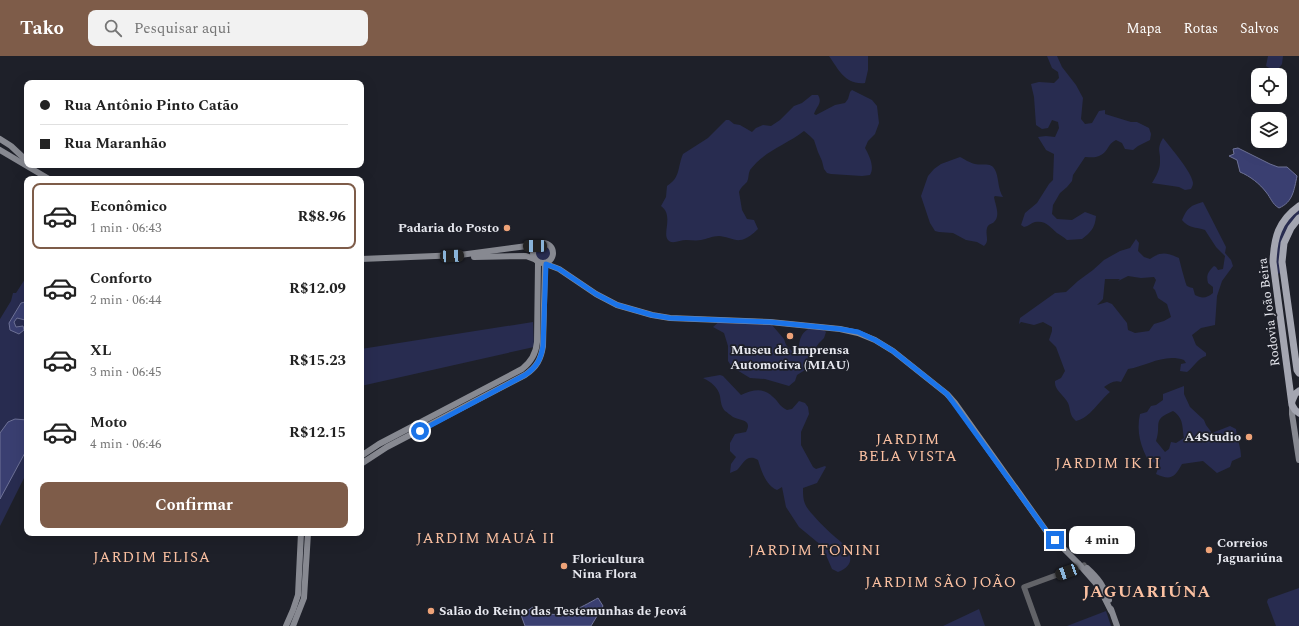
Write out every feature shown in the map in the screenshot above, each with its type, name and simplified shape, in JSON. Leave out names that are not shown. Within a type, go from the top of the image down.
[{"type":"main road","points":[[24,157],[3,141],[1,152],[24,164]]},
{"type":"main road","points":[[32,168],[44,176]]},
{"type":"main road","name":"Rodovia João Beira","points":[[1298,415],[1292,403],[1274,270],[1273,252],[1276,237],[1282,223],[1286,217],[1299,206]]},
{"type":"main road","name":"Rodovia João Beira","points":[[1299,218],[1291,228],[1284,243],[1282,262],[1299,373]]},
{"type":"main road","points":[[364,259],[460,255],[535,246],[541,243],[548,244],[553,250],[553,254],[559,269]]},
{"type":"main road","points":[[364,454],[379,444],[522,369],[529,363],[536,351],[536,261],[532,252],[535,246]]},
{"type":"main road","points":[[545,264],[552,259],[553,254]]},
{"type":"main road","points":[[460,255],[464,257],[526,256],[559,269],[596,294],[617,305],[652,315],[670,318],[770,322],[840,329],[858,332],[875,340],[897,354],[947,394],[1047,532],[1081,565],[1098,578],[1104,586],[1117,626]]},
{"type":"main road","points":[[364,462],[387,447],[420,431],[532,370],[542,356],[545,264]]},
{"type":"main road","points":[[495,391],[494,386],[497,382]]},
{"type":"main road","points":[[1299,391],[1295,394],[1292,403],[1293,424],[1299,460]]},
{"type":"main road","points":[[1293,424],[1298,415]]},
{"type":"main road","points":[[417,424],[420,431]]},
{"type":"main road","points":[[286,626],[298,595],[301,536]]},
{"type":"main road","points":[[293,626],[304,598],[308,536]]},
{"type":"main road","points":[[300,549],[307,552]]},
{"type":"street","points":[[1038,626],[1024,587],[1081,565]]},
{"type":"shaded area","points":[[829,56],[868,56],[868,70],[865,83],[852,82],[843,76]]},
{"type":"shaded area","points":[[1047,56],[1057,56],[1062,67],[1076,85],[1083,98],[1081,119],[1085,124],[1092,123],[1099,111],[1105,110],[1105,114],[1131,122],[1137,122],[1149,128],[1151,134],[1150,140],[1133,150],[1125,149],[1122,143],[1116,140],[1102,155],[1096,157],[1085,157],[1073,175],[1072,181],[1060,193],[1053,205],[1052,214],[1057,219],[1072,220],[1085,212],[1096,216],[1095,224],[1092,229],[1082,239],[1067,240],[1048,224],[1042,222],[1035,222],[1024,227],[1021,225],[1025,213],[1037,203],[1053,180],[1054,154],[1046,150],[1038,137],[1055,137],[1059,128],[1058,122],[1052,120],[1048,128],[1042,129],[1036,125],[1034,97],[1031,84],[1039,82],[1054,83],[1059,78],[1058,72],[1052,68]]},
{"type":"shaded area","points":[[1268,56],[1283,56],[1282,64],[1279,68],[1269,68],[1266,66]]},
{"type":"shaded area","points":[[852,90],[872,100],[877,106],[879,123],[875,134],[868,141],[865,148],[872,165],[870,175],[862,176],[827,173],[824,169],[814,140],[804,131],[768,153],[750,170],[747,182],[739,192],[742,210],[747,219],[754,220],[758,229],[752,234],[745,239],[740,240],[714,236],[699,240],[672,242],[668,240],[666,233],[667,214],[661,206],[666,197],[667,186],[677,176],[683,154],[708,138],[726,120],[740,125],[752,132],[756,128],[763,125],[771,126],[780,120],[794,106],[802,103],[812,95],[818,95],[820,100],[814,114],[816,115],[835,105],[845,103]]},
{"type":"shaded area","points":[[1163,138],[1192,178],[1193,185],[1191,189],[1185,190],[1179,187],[1152,183],[1158,173],[1160,158],[1159,148]]},
{"type":"shaded area","points":[[1238,148],[1270,164],[1278,167],[1287,167],[1297,176],[1292,195],[1284,205],[1279,208],[1275,205],[1258,183],[1240,172],[1237,160],[1229,156],[1234,154],[1233,149]]},
{"type":"shaded area","points":[[960,157],[969,162],[992,166],[996,172],[1000,191],[1003,197],[994,197],[997,217],[988,227],[987,242],[984,246],[977,242],[966,240],[953,233],[935,231],[930,223],[921,196],[928,176],[934,169],[941,164]]},
{"type":"shaded area","points":[[1203,202],[1226,247],[1225,253],[1231,260],[1233,266],[1222,281],[1217,296],[1215,325],[1201,328],[1192,335],[1196,345],[1206,353],[1206,356],[1200,359],[1187,372],[1180,371],[1181,364],[1186,363],[1184,360],[1177,358],[1163,359],[1128,369],[1121,382],[1110,383],[1104,387],[1110,392],[1090,413],[1076,421],[1071,415],[1068,403],[1055,384],[1055,381],[1061,378],[1065,371],[1056,347],[1049,340],[1052,327],[1043,322],[1034,325],[1021,322],[1019,324],[1020,318],[1055,293],[1066,292],[1104,260],[1120,251],[1130,248],[1136,239],[1139,243],[1138,251],[1144,257],[1150,259],[1154,256],[1164,254],[1179,258],[1187,286],[1193,288],[1195,295],[1200,297],[1207,297],[1211,295],[1213,293],[1213,287],[1208,283],[1208,274],[1214,266],[1218,270],[1223,269],[1225,256],[1216,247],[1205,230],[1190,226],[1182,220],[1192,206]],"holes":[[[1128,276],[1141,278],[1154,277],[1156,280],[1153,288],[1158,298],[1167,304],[1171,317],[1154,324],[1149,331],[1135,333],[1128,330],[1127,323],[1112,304],[1107,302],[1097,305],[1103,299],[1105,279],[1120,279],[1118,281]]]},
{"type":"shaded area","points":[[1299,209],[1299,215],[1291,224],[1281,273],[1277,274],[1276,254],[1280,234],[1287,220]]},
{"type":"shaded area","points":[[543,244],[549,247],[552,253],[549,259],[543,262],[537,259],[534,253],[537,247]]},
{"type":"shaded area","points":[[24,281],[24,478],[0,526],[0,319],[11,301],[13,293],[16,293]]},
{"type":"shaded area","points":[[24,302],[24,320],[17,318],[14,322],[16,327],[23,326],[24,330],[19,334],[10,330],[9,323],[21,303]]},
{"type":"shaded area","points":[[721,320],[772,325],[792,351],[799,349],[800,340],[804,332],[807,330],[815,327],[821,327],[826,332],[824,338],[809,357],[805,370],[797,375],[795,381],[789,386],[765,379],[750,378],[732,367],[728,361],[728,346],[724,333],[713,327]]},
{"type":"shaded area","points":[[533,322],[534,347],[364,385],[364,349]]},
{"type":"shaded area","points":[[720,375],[723,376],[741,395],[758,390],[769,394],[787,410],[792,409],[799,401],[805,403],[808,407],[809,414],[801,432],[801,445],[813,467],[816,469],[826,467],[817,483],[803,488],[805,504],[848,550],[850,555],[850,563],[844,569],[838,572],[832,569],[822,546],[799,527],[786,507],[782,487],[777,490],[770,485],[764,477],[758,460],[750,458],[745,460],[737,470],[730,473],[731,464],[736,457],[730,451],[730,443],[735,434],[746,432],[748,425],[745,421],[733,417],[725,411],[716,387],[703,378]]},
{"type":"shaded area","points":[[1184,386],[1184,394],[1190,407],[1204,420],[1212,433],[1230,426],[1236,429],[1241,457],[1232,461],[1230,467],[1217,473],[1203,461],[1182,464],[1175,475],[1169,477],[1156,474],[1160,463],[1149,462],[1146,456],[1140,439],[1139,421],[1140,414],[1147,412],[1151,406],[1156,405],[1163,400],[1163,394]],"holes":[[[1173,411],[1177,414],[1182,423],[1184,438],[1176,443],[1171,442],[1169,449],[1165,452],[1156,441],[1158,435],[1158,423],[1166,414]]]},
{"type":"shaded area","points":[[15,419],[24,420],[24,455],[0,499],[0,433],[8,422]]},
{"type":"shaded area","points":[[1299,588],[1299,626],[1276,626],[1267,602],[1268,599]]},
{"type":"shaded area","points":[[598,598],[603,606],[591,626],[525,626],[521,615],[533,607],[542,609],[550,614],[562,614],[575,610]]},
{"type":"shaded area","points":[[979,609],[985,626],[943,626]]},
{"type":"shaded area","points":[[1106,611],[1111,626],[1067,626]]},
{"type":"place","name":"Padaria do Posto","points":[[507,228]]},
{"type":"place","name":"Museu da Imprensa Automotiva (MIAU)","points":[[790,336]]},
{"type":"place","name":"A4Studio","points":[[1249,437]]},
{"type":"place","name":"Correios Jaguariúna","points":[[1209,550]]},
{"type":"place","name":"Floricultura Nina Flora","points":[[564,566]]},
{"type":"place","name":"Salão do Reino das Testemunhas de Jeová","points":[[431,611]]},
{"type":"district","name":"JARDIM BELA VISTA","points":[[908,448]]},
{"type":"district","name":"JARDIM IK II","points":[[1108,463]]},
{"type":"district","name":"JARDIM MAUÁ II","points":[[486,538]]},
{"type":"district","name":"JARDIM TONINI","points":[[815,550]]},
{"type":"district","name":"JARDIM ELISA","points":[[152,557]]},
{"type":"district","name":"JARDIM SÃO JOÃO","points":[[941,582]]},
{"type":"district","name":"JAGUARIÚNA","points":[[1147,592]]},
{"type":"route","points":[[420,431],[525,375],[537,364],[542,356],[543,346],[546,264],[553,268],[559,269],[596,294],[617,305],[634,311],[670,318],[770,322],[840,329],[858,332],[875,340],[904,359],[947,394],[1023,500],[1047,532],[1055,540]]}]
